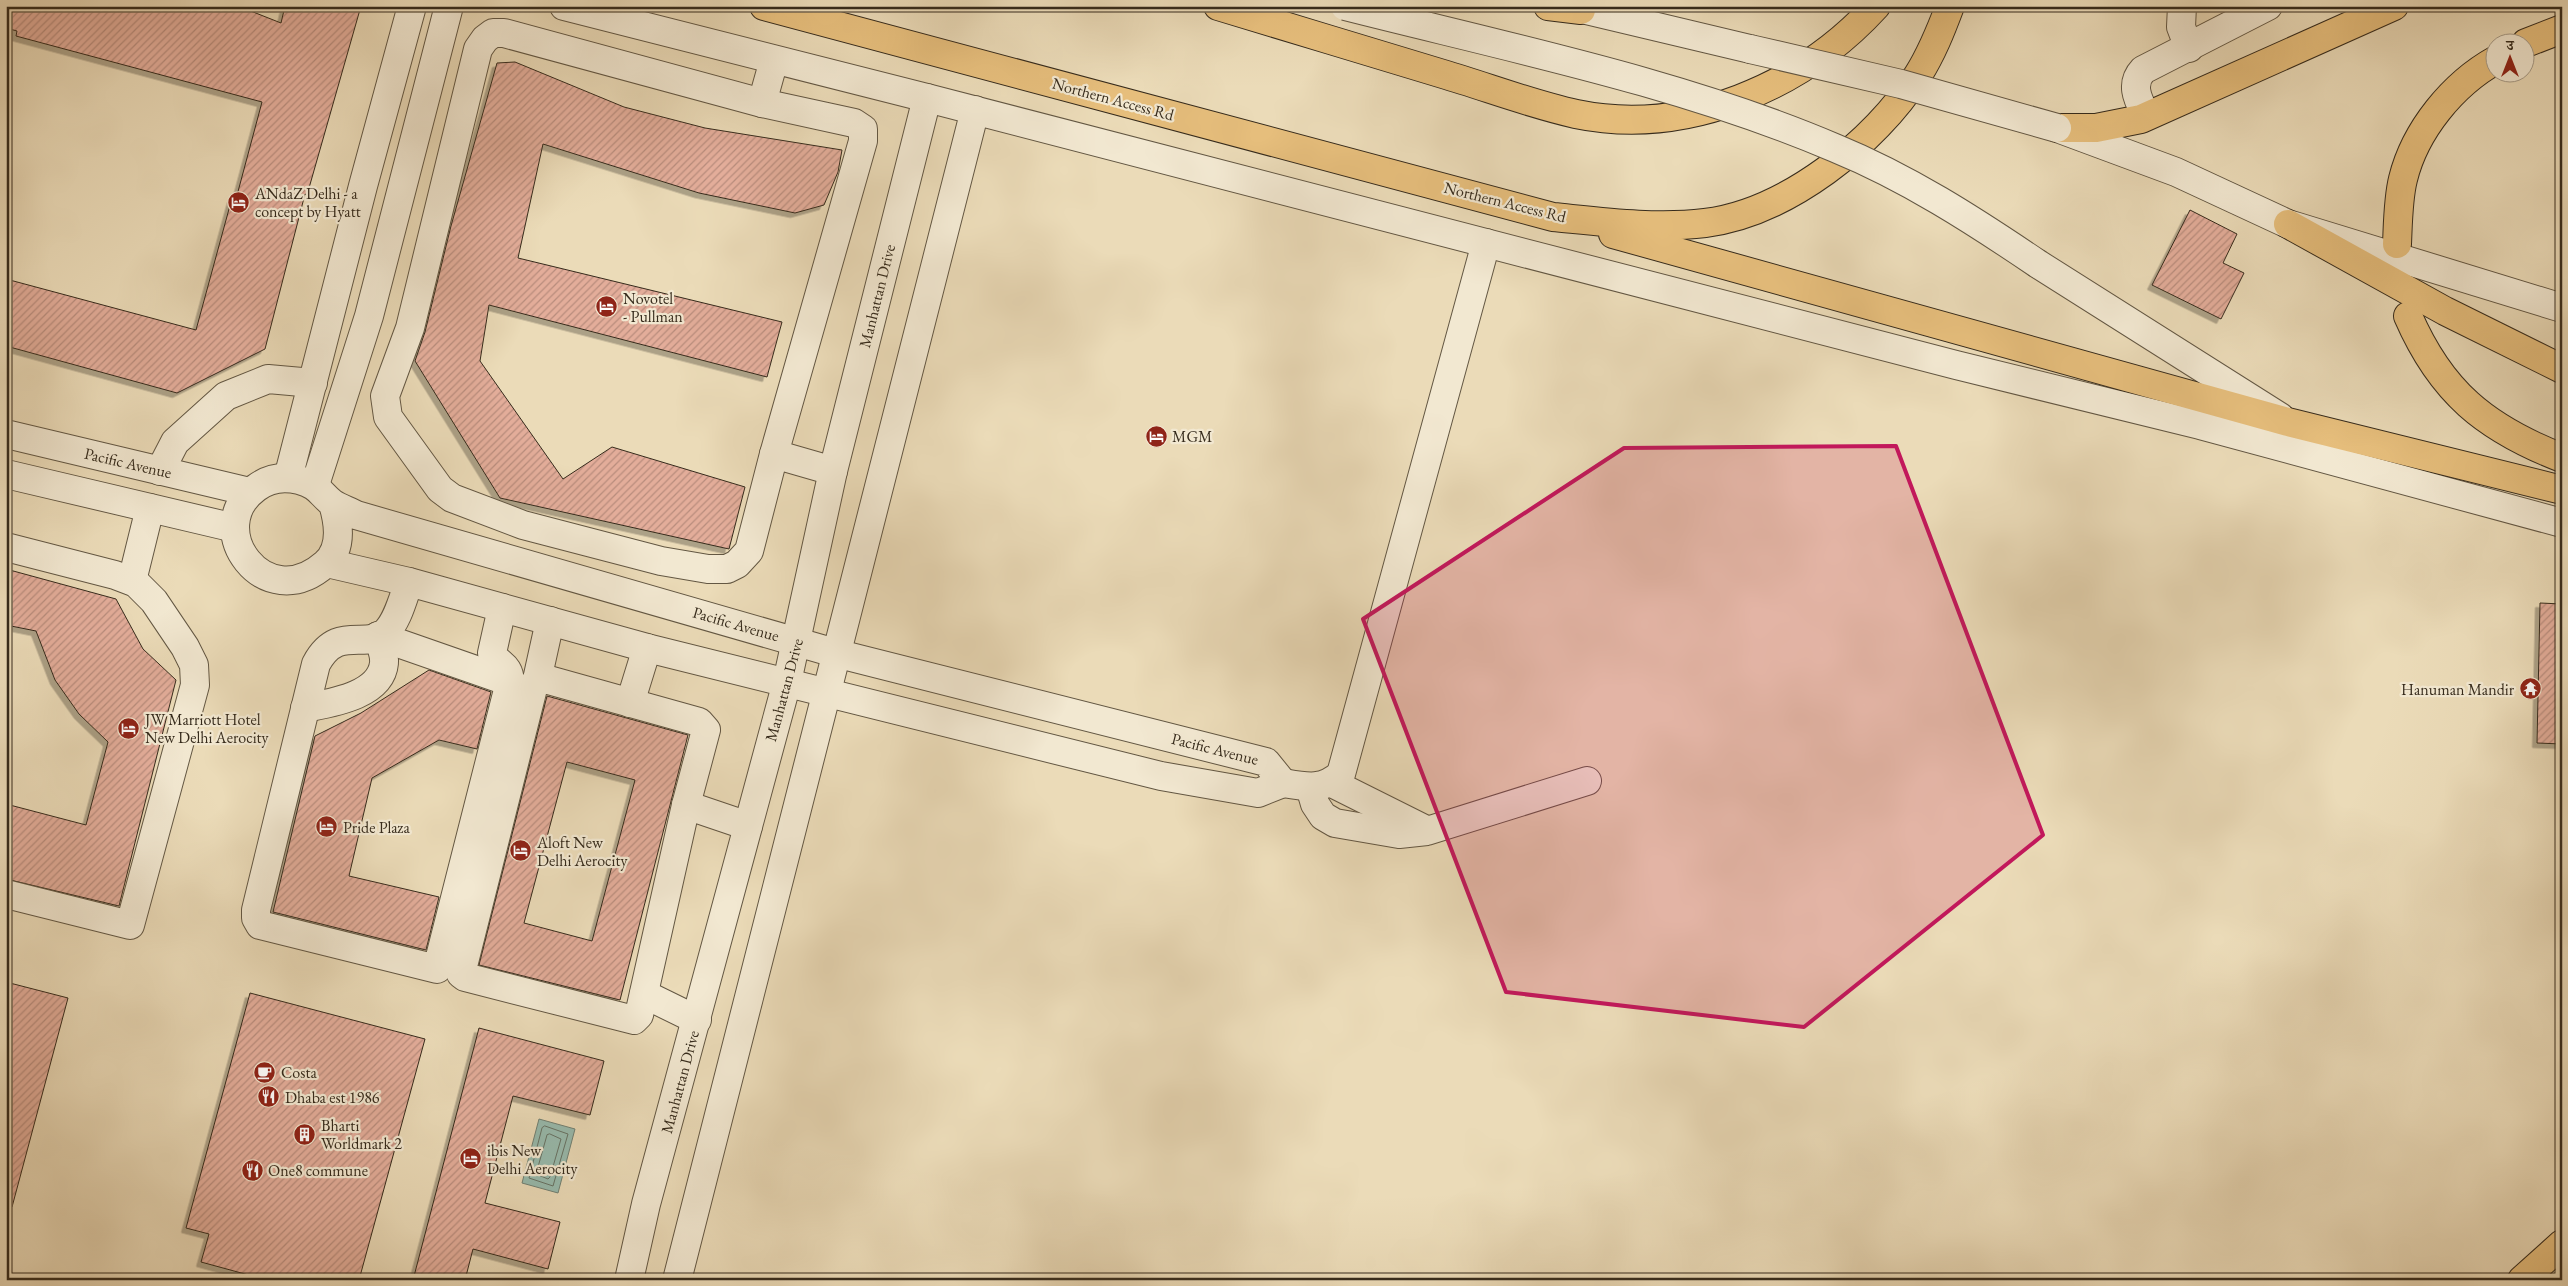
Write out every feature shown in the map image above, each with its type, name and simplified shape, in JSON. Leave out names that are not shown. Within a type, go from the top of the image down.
[{"type":"main road","name":"Northern Access Rd","points":[[764,6],[1553,217],[1621,224],[1706,223],[1747,213],[1788,196],[1861,142],[1888,114],[1918,76],[1938,39],[1950,6]]},
{"type":"main road","points":[[1218,6],[1577,114],[1649,119],[1685,116],[1744,98],[1783,78],[1829,49],[1861,22],[1876,6]]},
{"type":"main road","points":[[1548,6],[1575,8]]},
{"type":"main road","points":[[2056,128],[2096,128],[2146,116],[2394,6]]},
{"type":"main road","points":[[2536,40],[2562,29]]},
{"type":"main road","points":[[2397,244],[2403,179],[2415,147],[2434,115],[2460,86],[2486,67]]},
{"type":"main road","points":[[1553,217],[2288,422],[2562,490]]},
{"type":"main road","points":[[2288,224],[2445,310],[2562,369]]},
{"type":"main road","points":[[2408,316],[2433,366],[2473,409],[2504,432],[2562,458]]},
{"type":"main road","points":[[2522,1280],[2562,1244]]},
{"type":"street","points":[[288,478],[412,6]]},
{"type":"street","points":[[324,494],[362,338],[449,6]]},
{"type":"street","points":[[1345,6],[1640,82],[1766,122],[1835,147],[1885,171],[1978,223],[2038,264],[2288,422]]},
{"type":"street","points":[[2182,6],[2181,27],[2189,48]]},
{"type":"street","points":[[2146,116],[2136,92],[2138,76],[2143,70],[2268,6]]},
{"type":"street","points":[[569,52],[571,8],[975,110],[1956,365],[2200,425],[2562,523]]},
{"type":"street","points":[[1575,8],[1919,88],[2056,128],[2176,172],[2288,224],[2562,308]]},
{"type":"street","points":[[493,33],[504,33],[569,52],[762,103],[854,123],[863,129],[864,134],[774,454],[749,551],[744,558],[727,569],[708,569],[661,562],[523,525],[470,505],[440,489],[392,427],[388,417],[385,396],[410,328],[478,49],[485,39],[493,33]]},
{"type":"street","points":[[762,103],[774,60]]},
{"type":"street","name":"Manhattan Drive","points":[[629,1280],[646,1204],[787,682],[833,471],[927,98]]},
{"type":"street","points":[[677,1280],[975,110]]},
{"type":"street","points":[[1321,785],[1341,774],[1486,243]]},
{"type":"street","points":[[362,338],[402,349]]},
{"type":"street","points":[[160,471],[175,442],[226,396],[268,379],[313,383]]},
{"type":"street","name":"Pacific Avenue","points":[[6,434],[250,492]]},
{"type":"street","points":[[774,454],[833,471]]},
{"type":"street","points":[[6,474],[235,528]]},
{"type":"street","points":[[278,478],[288,478],[324,494],[339,524],[337,544],[327,563],[311,575],[299,580],[281,580],[264,576],[250,565],[241,554],[235,528],[239,508],[250,492],[263,482],[278,478]]},
{"type":"street","name":"Pacific Avenue","points":[[324,494],[356,515],[797,641],[835,654],[1266,762],[1283,783],[1258,793],[1161,776],[647,648],[409,582],[327,563]]},
{"type":"street","points":[[132,581],[150,508]]},
{"type":"street","points":[[511,560],[523,525]]},
{"type":"street","points":[[6,547],[132,581],[154,601],[185,647],[194,665],[195,685],[130,925],[6,894]]},
{"type":"street","points":[[653,600],[661,562]]},
{"type":"street","points":[[378,636],[392,624],[409,582]]},
{"type":"street","points":[[502,608],[492,654],[493,657],[523,681]]},
{"type":"street","points":[[523,681],[461,974],[465,977],[634,1020],[639,1015],[686,805],[706,735],[703,725],[545,679],[523,681],[378,636],[351,638],[324,650],[316,664],[256,910],[256,918],[260,925],[438,969],[523,681],[550,621]]},
{"type":"street","points":[[305,708],[356,696],[379,677],[384,662],[378,636]]},
{"type":"street","points":[[630,703],[647,648]]},
{"type":"street","points":[[1283,783],[1321,785],[1427,831],[1587,781]]},
{"type":"street","points":[[686,805],[748,826]]},
{"type":"street","points":[[644,994],[697,1020]]},
{"type":"highlighted area","points":[[1896,446],[2043,835],[1804,1027],[1506,992],[1363,619],[1624,448]]},
{"type":"water","points":[[539,1119],[575,1129],[558,1193],[522,1183]]},
{"type":"building","name":"ANdaZ Delhi - a concept by Hyatt","points":[[6,6],[238,6],[281,23],[285,6],[361,6],[307,195],[305,194],[265,349],[177,393],[6,346],[6,279],[196,330],[232,198],[236,199],[262,102],[16,36],[17,31],[6,28]]},
{"type":"building","name":"Novotel - Pullman","points":[[515,62],[624,107],[705,128],[842,150],[838,172],[824,205],[795,213],[699,193],[543,144],[518,258],[782,322],[767,377],[489,305],[480,361],[563,479],[612,447],[745,487],[729,549],[500,498],[415,361],[425,332],[451,226],[497,63]]},
{"type":"building","points":[[2190,210],[2237,234],[2223,263],[2244,273],[2221,319],[2152,285]]},
{"type":"building","name":"JW Marriott Hotel New Delhi Aerocity","points":[[6,569],[116,599],[143,649],[176,680],[119,906],[6,879],[6,804],[86,825],[108,742],[79,714],[55,680],[36,631],[6,625]]},
{"type":"building","points":[[2540,603],[2562,604],[2562,744],[2537,743]]},
{"type":"building","name":"Pride Plaza","points":[[429,670],[491,692],[477,749],[439,740],[372,778],[349,876],[439,897],[426,950],[273,912],[315,736],[361,713]]},
{"type":"building","name":"Aloft New Delhi Aerocity","points":[[547,696],[688,735],[620,1000],[479,965]],"holes":[[[567,762],[635,780],[592,941],[524,923]]]},
{"type":"building","points":[[6,982],[68,998],[12,1207],[6,1207]]},
{"type":"building","name":"Bharti Worldmark 2","points":[[250,993],[425,1039],[359,1280],[267,1280],[201,1262],[209,1234],[186,1228]]},
{"type":"building","name":"ibis New Delhi Aerocity","points":[[479,1028],[604,1061],[590,1115],[513,1096],[485,1203],[560,1222],[548,1269],[473,1249],[465,1280],[413,1280]]},
{"type":"place","name":"ANdaZ Delhi - a concept by Hyatt","points":[[239,202]]},
{"type":"place","name":"Novotel - Pullman","points":[[607,307]]},
{"type":"place","name":"MGM","points":[[1156,436]]},
{"type":"place","name":"Hanuman Mandir","points":[[2530,689]]},
{"type":"place","name":"JW Marriott Hotel New Delhi Aerocity","points":[[129,728]]},
{"type":"place","name":"Pride Plaza","points":[[327,827]]},
{"type":"place","name":"Aloft New Delhi Aerocity","points":[[521,851]]},
{"type":"place","name":"Costa","points":[[265,1072]]},
{"type":"place","name":"Dhaba est 1986","points":[[269,1097]]},
{"type":"place","name":"Bharti Worldmark 2","points":[[305,1134]]},
{"type":"place","name":"ibis New Delhi Aerocity","points":[[471,1159]]},
{"type":"place","name":"One8 commune","points":[[252,1170]]}]
